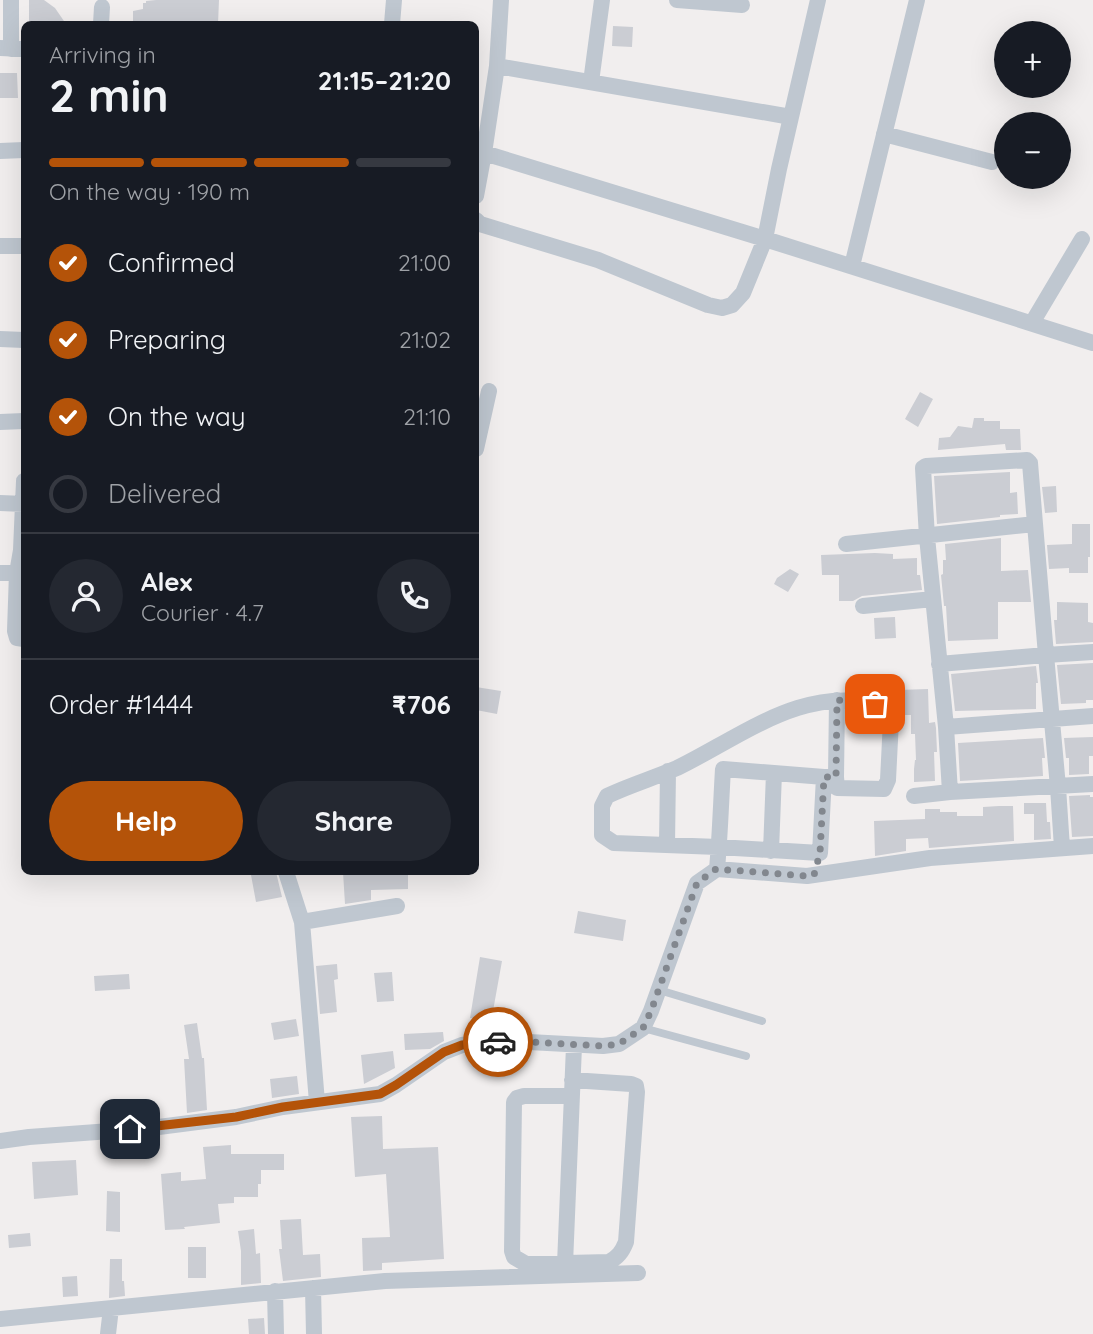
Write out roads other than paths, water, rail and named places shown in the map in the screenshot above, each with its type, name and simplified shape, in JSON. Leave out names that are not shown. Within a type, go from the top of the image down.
[{"type":"street","points":[[11,0],[12,49]]},
{"type":"street","points":[[392,21],[394,0]]},
{"type":"street","points":[[479,180],[497,66],[501,0]]},
{"type":"street","points":[[591,82],[602,0]]},
{"type":"street","points":[[677,0],[742,5]]},
{"type":"street","points":[[479,223],[598,260],[708,305],[722,308],[732,305],[743,293],[765,239],[818,0]]},
{"type":"street","points":[[852,266],[917,0]]},
{"type":"street","points":[[101,21],[102,7]]},
{"type":"street","points":[[497,66],[791,117]]},
{"type":"street","points":[[884,134],[992,162]]},
{"type":"street","points":[[0,150],[21,150]]},
{"type":"street","points":[[484,153],[1093,343]]},
{"type":"street","points":[[1032,323],[1082,239]]},
{"type":"street","points":[[0,246],[21,246]]},
{"type":"street","points":[[0,339],[21,340]]},
{"type":"street","points":[[479,436],[489,391]]},
{"type":"street","points":[[0,422],[21,421]]},
{"type":"street","points":[[950,792],[922,472],[926,466],[1025,460],[1029,461],[1062,848]]},
{"type":"street","points":[[0,503],[21,504]]},
{"type":"street","points":[[846,544],[1035,524]]},
{"type":"street","points":[[21,550],[15,631],[17,638],[21,639]]},
{"type":"street","points":[[0,573],[21,574]]},
{"type":"street","points":[[863,606],[933,599]]},
{"type":"street","points":[[939,664],[1093,652]]},
{"type":"street","points":[[814,875],[820,853],[830,777],[837,700]]},
{"type":"street","points":[[820,853],[614,844],[602,835],[602,806],[607,796],[668,771],[752,727],[801,707],[837,700],[884,707],[891,720],[888,780],[884,789],[837,789],[830,777]]},
{"type":"street","points":[[946,727],[1093,716]]},
{"type":"street","points":[[708,750],[723,769],[716,869]]},
{"type":"street","points":[[723,769],[830,777]]},
{"type":"street","points":[[667,845],[668,771]]},
{"type":"street","points":[[771,851],[774,773]]},
{"type":"street","points":[[914,796],[1093,785]]},
{"type":"street","points":[[0,1141],[151,1128],[380,1094],[444,1052],[481,1042],[573,1046],[619,1044],[643,1028],[697,883],[716,869],[807,876],[930,858],[1093,846]]},
{"type":"street","points":[[287,875],[302,922],[317,1102]]},
{"type":"street","points":[[302,922],[397,906]]},
{"type":"street","points":[[565,1264],[573,1046]]},
{"type":"street","points":[[631,1084],[636,1086],[626,1242],[623,1250],[609,1262],[526,1264],[514,1257],[512,1251],[514,1102],[524,1096],[572,1088],[631,1084]]},
{"type":"street","points":[[0,1319],[385,1281],[638,1273]]},
{"type":"street","points":[[313,1288],[314,1334]]},
{"type":"street","points":[[275,1291],[276,1334]]},
{"type":"street","points":[[108,1334],[111,1308]]},
{"type":"lane","points":[[659,989],[762,1021]]},
{"type":"lane","points":[[643,1028],[746,1056]]}]
